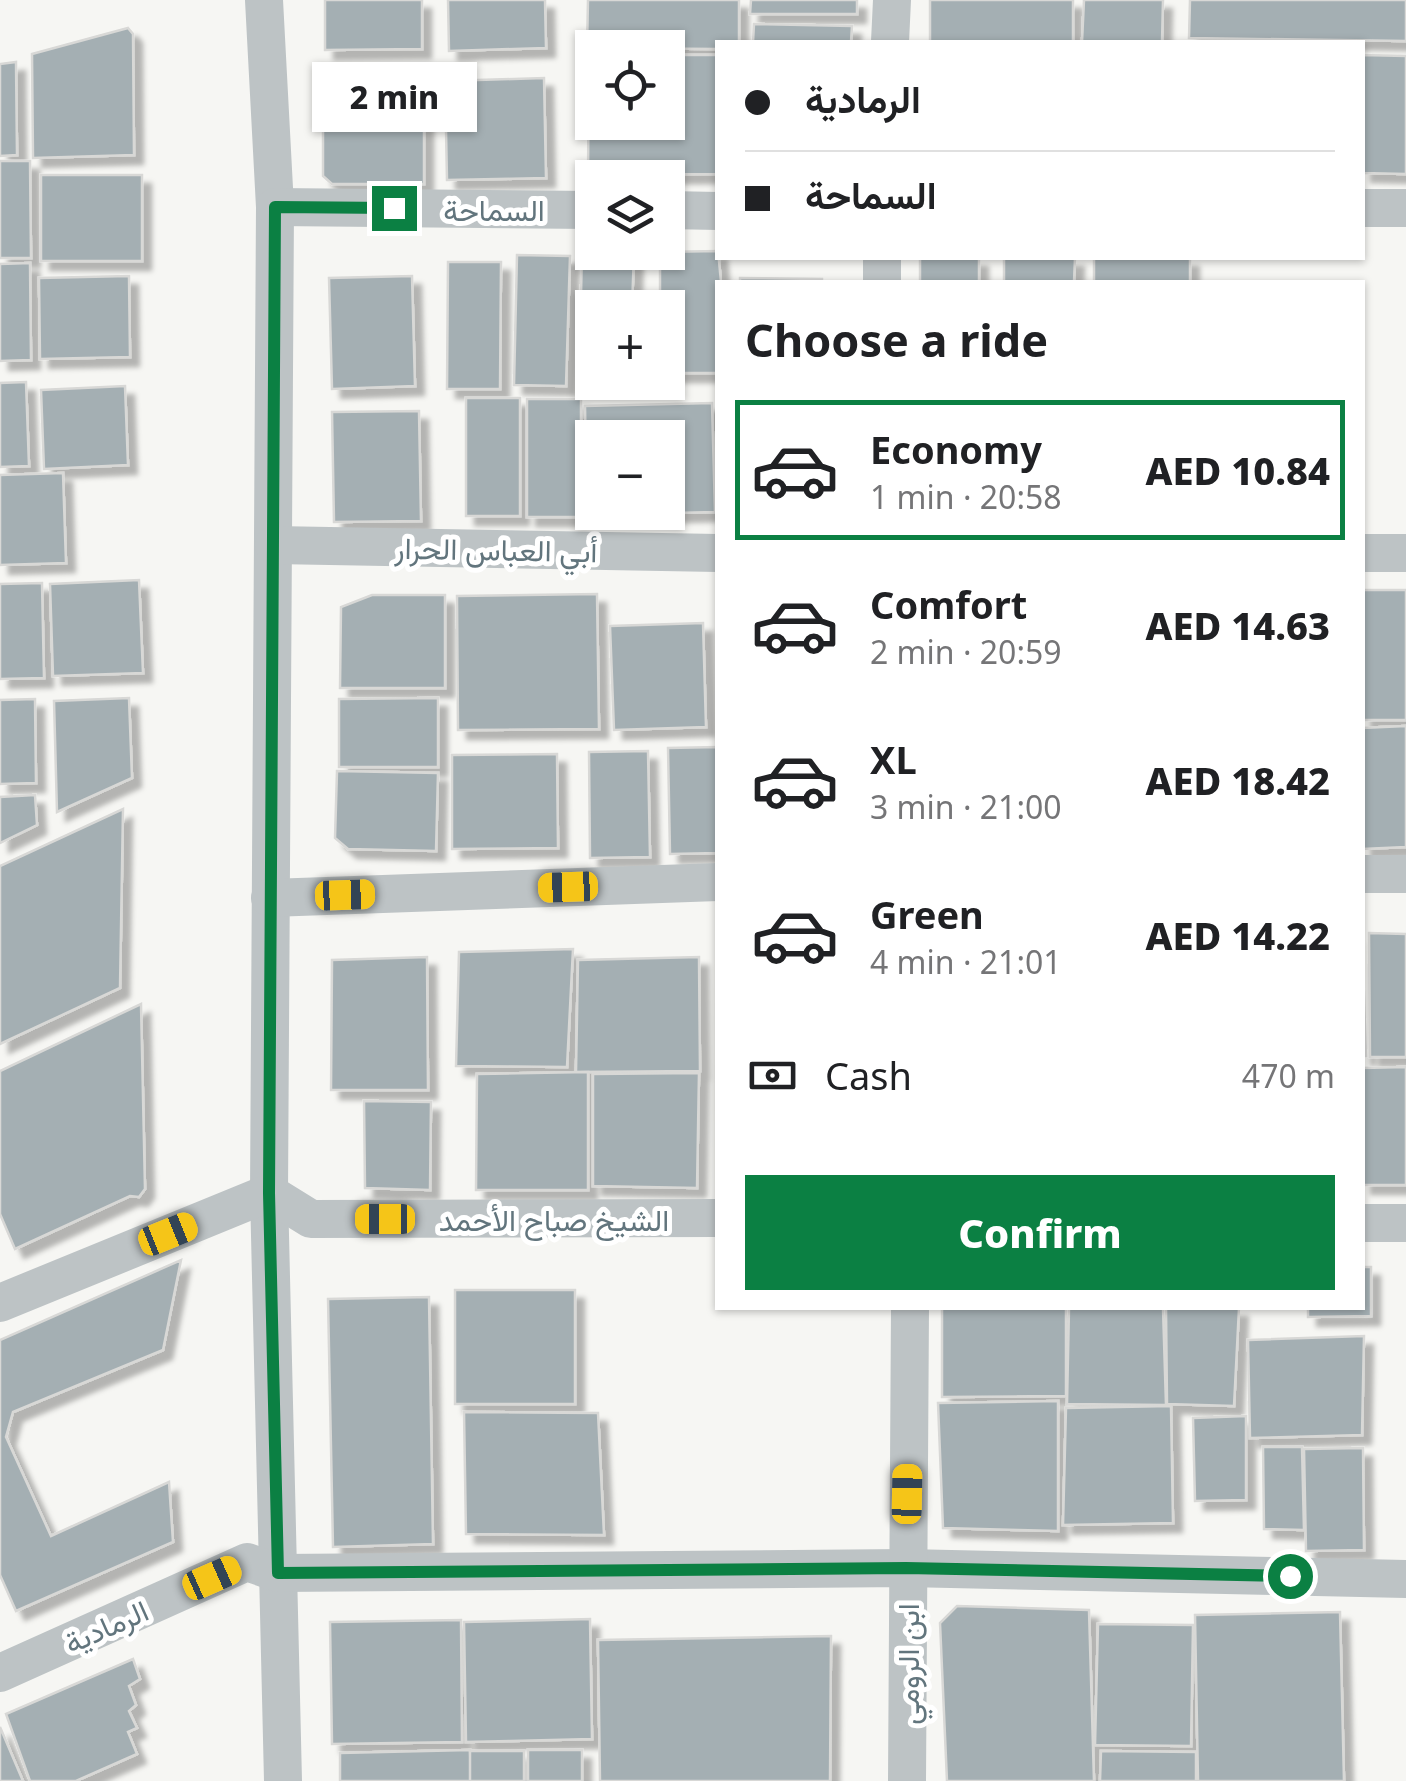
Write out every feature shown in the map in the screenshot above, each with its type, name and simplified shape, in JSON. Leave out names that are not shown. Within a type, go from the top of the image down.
[{"type":"street","points":[[264,0],[275,207],[269,1193],[283,1781]]},
{"type":"street","points":[[890,40],[892,0]]},
{"type":"street","name":"السماحة","points":[[275,207],[575,210]]},
{"type":"street","points":[[1365,208],[1406,208]]},
{"type":"street","points":[[685,210],[715,210]]},
{"type":"street","name":"أبي العباس الحرار","points":[[274,545],[715,553]]},
{"type":"street","points":[[1365,553],[1406,553]]},
{"type":"street","points":[[1365,874],[1406,874]]},
{"type":"street","points":[[270,898],[715,882]]},
{"type":"street","points":[[0,1303],[269,1193]]},
{"type":"street","name":"الشيخ صباح الأحمد","points":[[269,1193],[311,1219],[715,1218]]},
{"type":"street","points":[[1365,1223],[1406,1223]]},
{"type":"street","name":"ابن الرومي","points":[[908,1781],[910,1310]]},
{"type":"street","name":"الرمادية","points":[[0,1674],[247,1562],[278,1573],[906,1568],[1406,1579]]},
{"type":"building","points":[[325,0],[422,0],[422,49],[325,50]]},
{"type":"building","points":[[448,0],[545,0],[546,48],[449,51]]},
{"type":"building","points":[[588,0],[739,0],[739,40],[715,40],[715,49],[685,49],[685,30],[587,30]]},
{"type":"building","points":[[751,0],[857,0],[857,14],[750,14]]},
{"type":"building","points":[[930,0],[1073,0],[1073,40],[930,40]]},
{"type":"building","points":[[1084,0],[1163,0],[1162,40],[1082,40]]},
{"type":"building","points":[[1190,0],[1406,0],[1406,41],[1189,38]]},
{"type":"building","points":[[754,24],[852,26],[851,40],[753,40]]},
{"type":"building","points":[[128,28],[133,34],[134,155],[33,158],[32,54]]},
{"type":"building","points":[[685,55],[715,55],[715,174],[685,174],[685,160],[588,160],[588,140],[685,140]]},
{"type":"building","points":[[1365,55],[1406,56],[1406,174],[1365,173]]},
{"type":"building","points":[[16,62],[17,155],[0,156],[0,64]]},
{"type":"building","points":[[323,77],[424,77],[424,184],[332,184],[323,176]]},
{"type":"building","points":[[544,78],[546,178],[447,180],[445,81]]},
{"type":"building","points":[[0,161],[30,161],[31,258],[0,258]]},
{"type":"building","points":[[41,175],[142,175],[142,261],[41,261]]},
{"type":"building","points":[[715,251],[721,280],[715,280],[715,373],[685,373],[685,290],[660,290],[660,270],[685,270],[685,252]]},
{"type":"building","points":[[517,255],[570,256],[566,386],[514,385]]},
{"type":"building","points":[[920,260],[979,260],[979,280],[920,280]]},
{"type":"building","points":[[1004,260],[1075,260],[1074,280],[1004,280]]},
{"type":"building","points":[[1094,260],[1190,260],[1190,280],[1094,280]]},
{"type":"building","points":[[448,262],[501,262],[500,389],[447,389]]},
{"type":"building","points":[[30,263],[31,360],[0,361],[0,264]]},
{"type":"building","points":[[582,270],[633,270],[633,290],[581,290]]},
{"type":"building","points":[[129,276],[130,357],[40,359],[39,278]]},
{"type":"building","points":[[412,276],[415,386],[332,389],[329,278]]},
{"type":"building","points":[[740,278],[822,279],[822,280]]},
{"type":"building","points":[[26,382],[29,466],[0,467],[0,383]]},
{"type":"building","points":[[125,386],[128,465],[44,469],[41,390]]},
{"type":"building","points":[[466,398],[520,398],[520,516],[466,516]]},
{"type":"building","points":[[527,399],[581,400],[581,420],[575,420],[575,517],[527,517]]},
{"type":"building","points":[[712,403],[715,512],[685,513],[685,420],[585,420],[585,406]]},
{"type":"building","points":[[419,411],[421,521],[334,522],[332,412]]},
{"type":"building","points":[[63,473],[66,563],[0,565],[0,475]]},
{"type":"building","points":[[139,580],[143,673],[53,676],[50,584]]},
{"type":"building","points":[[42,583],[44,678],[0,679],[0,584]]},
{"type":"building","points":[[1365,590],[1406,590],[1406,720],[1365,720]]},
{"type":"building","points":[[597,594],[599,729],[458,730],[457,596]]},
{"type":"building","points":[[372,595],[445,595],[445,688],[340,688],[341,607]]},
{"type":"building","points":[[703,623],[706,727],[614,730],[610,626]]},
{"type":"building","points":[[129,698],[132,778],[57,812],[54,701]]},
{"type":"building","points":[[438,698],[438,767],[339,767],[339,699]]},
{"type":"building","points":[[35,699],[36,783],[0,784],[0,700]]},
{"type":"building","points":[[1406,726],[1406,847],[1365,849],[1365,728]]},
{"type":"building","points":[[715,747],[715,853],[670,854],[668,748]]},
{"type":"building","points":[[648,751],[650,857],[590,858],[589,752]]},
{"type":"building","points":[[557,754],[558,848],[452,849],[452,755]]},
{"type":"building","points":[[337,771],[438,773],[436,851],[348,849],[335,838]]},
{"type":"building","points":[[35,795],[37,825],[0,843],[0,797]]},
{"type":"building","points":[[123,809],[120,988],[0,1044],[0,866]]},
{"type":"building","points":[[1369,933],[1406,934],[1406,1057],[1370,1057]]},
{"type":"building","points":[[573,949],[567,1067],[456,1066],[459,952]]},
{"type":"building","points":[[427,957],[428,1090],[331,1090],[332,960]]},
{"type":"building","points":[[699,957],[700,1071],[576,1072],[578,960]]},
{"type":"building","points":[[141,1004],[145,1189],[139,1197],[130,1196],[15,1249],[0,1214],[0,1071]]},
{"type":"building","points":[[1406,1067],[1406,1185],[1365,1185],[1365,1068]]},
{"type":"building","points":[[588,1072],[588,1190],[476,1190],[477,1074]]},
{"type":"building","points":[[699,1073],[697,1188],[593,1186],[593,1074]]},
{"type":"building","points":[[364,1101],[431,1102],[430,1190],[365,1188]]},
{"type":"building","points":[[181,1260],[163,1350],[13,1412],[6,1437],[51,1536],[169,1482],[173,1542],[16,1611],[0,1575],[0,1340]]},
{"type":"building","points":[[1365,1267],[1371,1267],[1371,1316],[1308,1317],[1308,1310],[1365,1310]]},
{"type":"building","points":[[455,1290],[575,1290],[575,1404],[455,1404]]},
{"type":"building","points":[[429,1297],[433,1544],[333,1547],[328,1299]]},
{"type":"building","points":[[942,1310],[1066,1310],[1066,1396],[942,1397]]},
{"type":"building","points":[[1069,1310],[1163,1310],[1166,1405],[1067,1404]]},
{"type":"building","points":[[1166,1310],[1239,1310],[1234,1406],[1167,1404]]},
{"type":"building","points":[[1364,1336],[1362,1435],[1250,1438],[1248,1340]]},
{"type":"building","points":[[1058,1401],[1058,1531],[943,1528],[938,1403]]},
{"type":"building","points":[[1171,1406],[1173,1523],[1063,1525],[1066,1408]]},
{"type":"building","points":[[464,1412],[598,1413],[604,1535],[466,1534]]},
{"type":"building","points":[[1246,1416],[1246,1500],[1195,1501],[1193,1418]]},
{"type":"building","points":[[1263,1447],[1302,1447],[1304,1530],[1264,1529]]},
{"type":"building","points":[[1363,1448],[1364,1550],[1306,1551],[1304,1449]]},
{"type":"building","points":[[957,1606],[1089,1610],[1094,1781],[947,1781],[940,1623]]},
{"type":"building","points":[[1340,1612],[1344,1781],[1198,1781],[1195,1615]]},
{"type":"building","points":[[590,1619],[592,1739],[466,1742],[464,1622]]},
{"type":"building","points":[[461,1620],[462,1742],[332,1744],[330,1622]]},
{"type":"building","points":[[1098,1624],[1193,1625],[1191,1746],[1095,1745]]},
{"type":"building","points":[[831,1636],[830,1781],[600,1781],[598,1640]]},
{"type":"building","points":[[133,1659],[140,1679],[129,1686],[136,1705],[129,1711],[137,1728],[128,1732],[137,1754],[76,1781],[30,1781],[6,1714]]},
{"type":"building","points":[[0,1727],[23,1781],[0,1781]]},
{"type":"building","points":[[470,1750],[471,1781],[340,1781],[340,1753]]},
{"type":"building","points":[[528,1750],[582,1750],[582,1781],[528,1781]]},
{"type":"building","points":[[470,1751],[524,1751],[524,1781],[470,1781]]},
{"type":"building","points":[[1101,1751],[1196,1752],[1196,1781],[1100,1781]]},
{"type":"route","points":[[394,208],[275,207],[269,1193],[278,1573],[906,1568],[1290,1576]]}]
